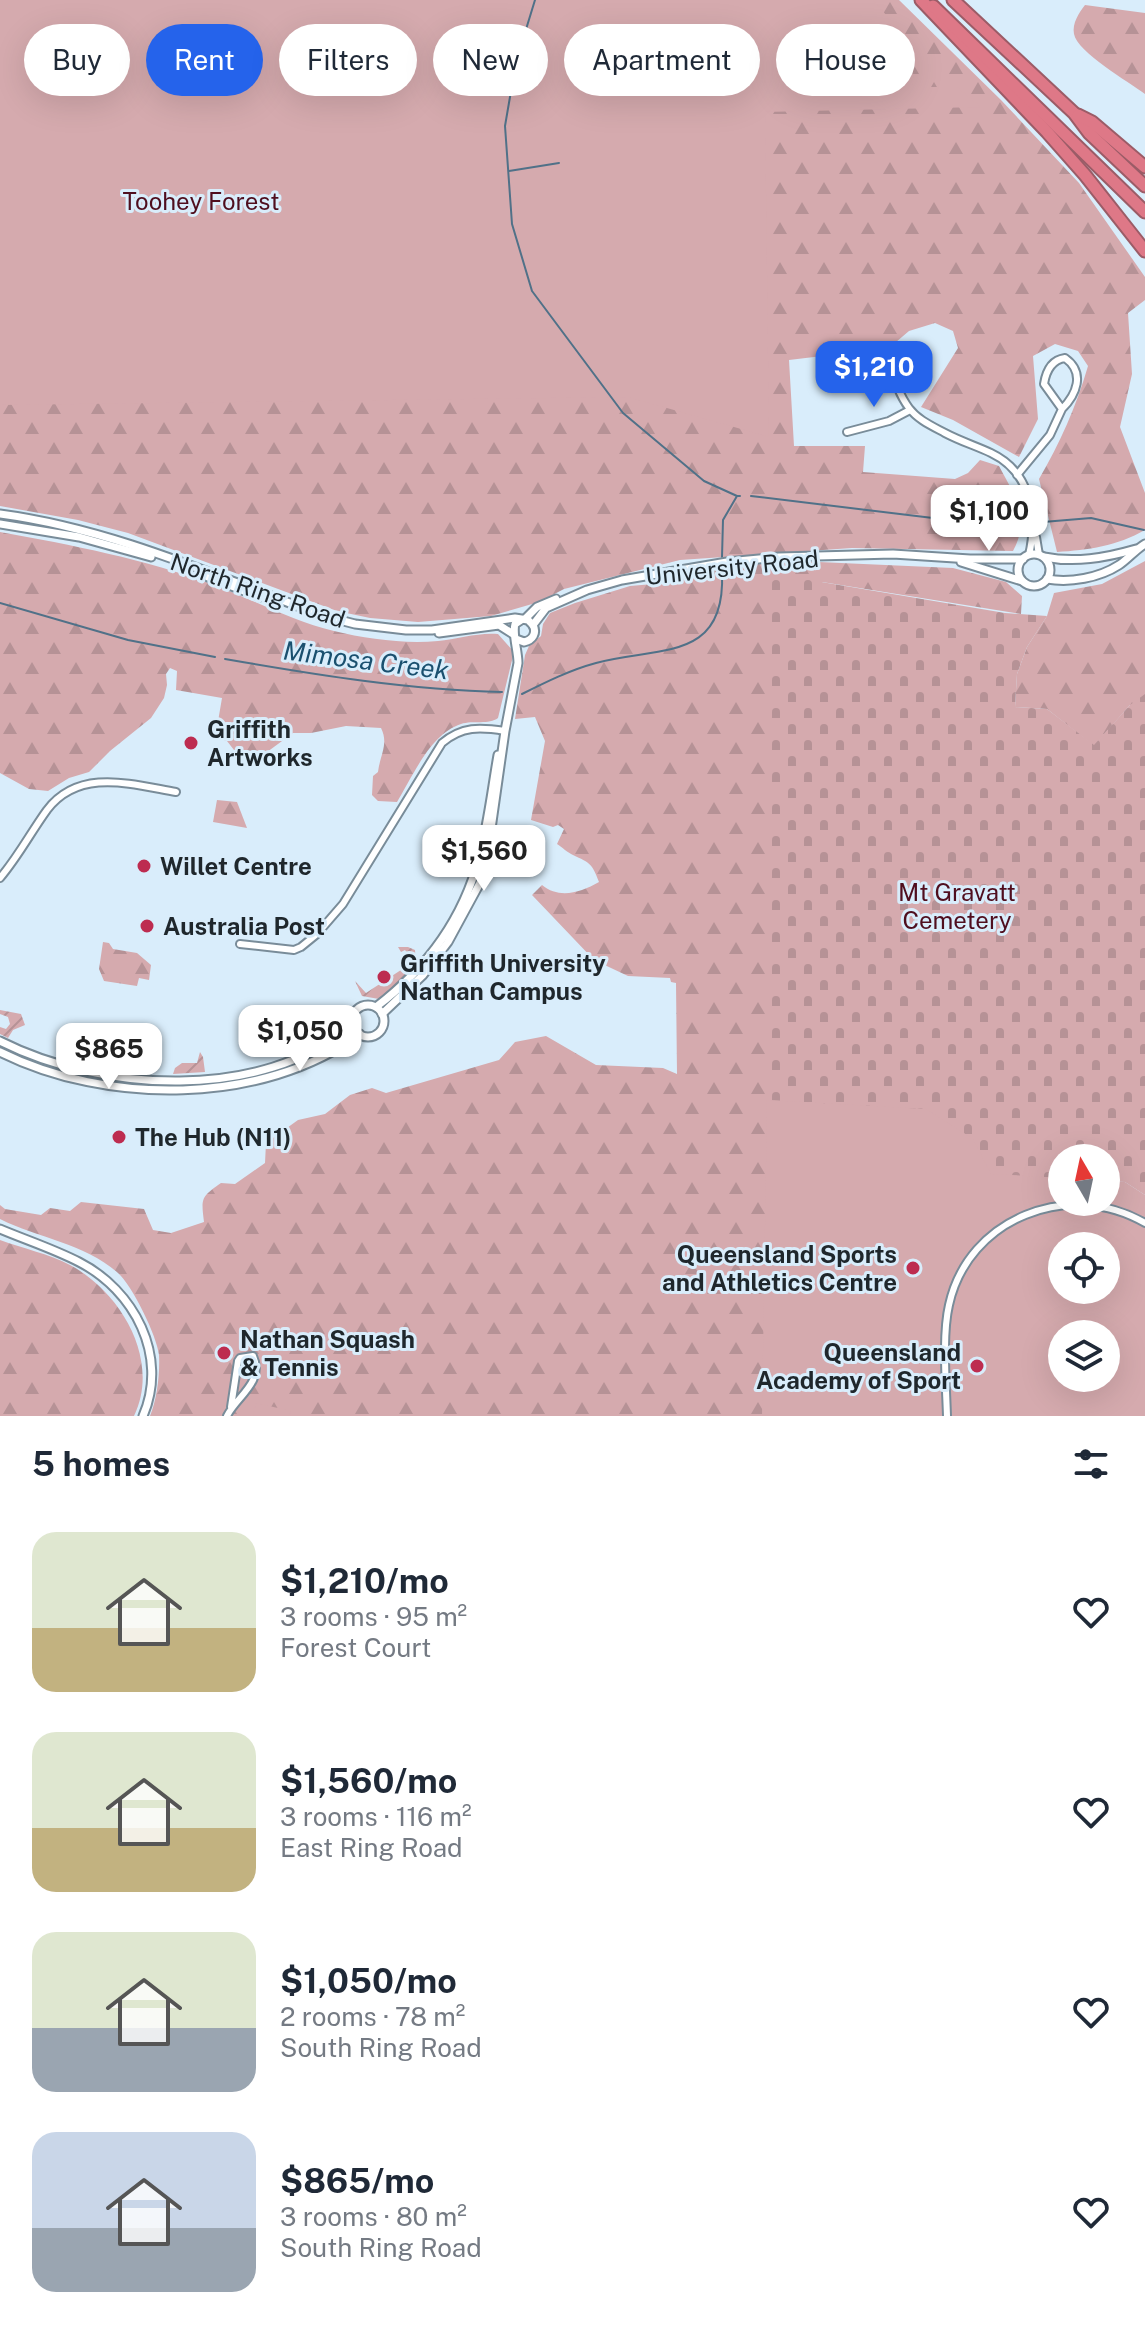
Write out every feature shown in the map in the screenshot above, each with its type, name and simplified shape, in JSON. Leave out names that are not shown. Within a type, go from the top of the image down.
[{"type":"highway","points":[[924,0],[1145,212]]},
{"type":"highway","points":[[924,0],[1047,132],[1145,251]]},
{"type":"highway","points":[[953,0],[1074,113],[1089,133],[1145,186]]},
{"type":"highway","points":[[1074,113],[1092,122],[1145,167]]},
{"type":"street","points":[[1017,475],[1050,435],[1062,409],[1079,385],[1074,367],[1065,358],[1051,366],[1044,384],[1062,409]]},
{"type":"street","points":[[889,362],[910,410],[964,443],[992,453],[1006,462],[1017,475],[1031,502],[1034,533],[1050,570],[1047,579]]},
{"type":"street","points":[[847,432],[889,421],[910,410]]},
{"type":"street","name":"North Ring Road","points":[[0,514],[62,525],[136,547],[324,616],[355,624],[432,630],[505,618],[523,620]]},
{"type":"street","name":"North Ring Road","points":[[0,524],[119,547],[166,561],[315,617],[352,627],[420,634],[499,625],[515,636]]},
{"type":"street","points":[[1034,533],[1026,557],[1018,568],[1024,582],[1035,586],[1047,579],[1098,575],[1119,565],[1142,546]]},
{"type":"street","points":[[1026,557],[1042,556],[1064,561],[1091,559],[1142,546]]},
{"type":"street","name":"University Road","points":[[533,625],[546,608],[585,591],[622,580],[764,558],[893,554],[943,558],[1026,557]]},
{"type":"street","name":"University Road","points":[[943,558],[1024,582]]},
{"type":"street","points":[[518,663],[515,624],[537,607],[585,591]]},
{"type":"street","points":[[379,1011],[425,962],[460,911],[480,855],[518,663],[528,641],[534,636],[533,625],[523,620]]},
{"type":"street","points":[[515,636],[528,641]]},
{"type":"street","points":[[240,944],[287,951],[301,947],[343,904],[442,743],[467,728],[505,731]]},
{"type":"street","points":[[379,1011],[423,975],[448,942],[480,883],[487,857],[505,731]]},
{"type":"street","points":[[0,878],[47,810],[61,795],[79,785],[107,781],[176,792]]},
{"type":"street","points":[[363,1006],[379,1011],[383,1026],[369,1036],[360,1034],[352,1023],[323,1019],[363,1006]]},
{"type":"street","points":[[0,1041],[19,1051],[67,1066],[114,1076],[172,1082],[239,1075],[283,1064],[333,1039],[352,1023],[355,1011]]},
{"type":"street","points":[[0,1052],[43,1069],[96,1083],[158,1091],[183,1090],[258,1080],[338,1048],[360,1034]]},
{"type":"street","points":[[947,1416],[949,1302],[960,1275],[982,1241],[1016,1218],[1059,1206],[1097,1207],[1145,1223]]},
{"type":"street","points":[[0,1229],[80,1262],[109,1281],[128,1303],[144,1331],[152,1357],[151,1392],[143,1416]]},
{"type":"street","points":[[227,1416],[240,1358],[253,1356],[256,1366],[249,1391],[231,1407]]},
{"type":"green space","points":[[0,0],[899,0],[1001,100],[1079,183],[1145,277],[1145,300],[1128,313],[1132,374],[1120,427],[1145,493],[1145,530],[1102,546],[1057,552],[1039,479],[1067,424],[1088,366],[1078,351],[1055,344],[1033,356],[1038,419],[1019,457],[953,420],[921,407],[958,348],[953,331],[935,323],[909,331],[889,348],[789,360],[794,446],[865,446],[863,472],[955,479],[968,473],[980,460],[999,466],[1015,497],[1021,518],[1013,551],[852,548],[680,560],[564,589],[539,602],[491,616],[418,622],[370,618],[337,611],[128,533],[78,520],[0,506]]},
{"type":"green space","name":"Toohey Forest","points":[[0,0],[873,0],[890,24],[776,24],[776,96],[915,96],[915,87],[957,87],[981,107],[765,112],[769,437],[628,397],[0,405]]},
{"type":"green space","points":[[1085,5],[1145,13],[1145,94],[1094,58],[1077,41],[1074,26]]},
{"type":"green space","points":[[0,532],[135,560],[214,585],[303,622],[347,634],[412,642],[498,634],[514,652],[498,718],[461,724],[450,729],[423,757],[397,802],[378,801],[372,795],[373,776],[378,772],[384,744],[381,728],[346,726],[293,733],[263,755],[234,750],[227,741],[215,739],[222,698],[176,690],[177,671],[170,668],[166,674],[164,698],[151,718],[89,772],[69,778],[48,791],[29,789],[0,773]]},
{"type":"green space","points":[[774,560],[953,568],[1006,582],[1022,596],[1021,614],[822,582],[1049,1144],[1048,1207],[789,1416],[150,1416],[158,1386],[159,1355],[149,1324],[124,1279],[105,1263],[77,1248],[0,1219],[0,1205],[5,1209],[41,1215],[50,1208],[70,1211],[81,1202],[144,1209],[153,1230],[171,1233],[204,1222],[203,1203],[206,1195],[221,1183],[235,1184],[265,1163],[266,1143],[298,1120],[325,1114],[350,1095],[372,1088],[386,1093],[499,1060],[515,1042],[546,1036],[596,1065],[663,1068],[677,1074],[676,983],[671,982],[670,978],[628,976],[594,960],[532,895],[542,885],[555,892],[570,893],[599,882],[590,864],[557,844],[564,829],[531,820],[545,741],[535,717],[515,719],[525,655],[529,646],[541,636],[543,624],[550,613],[630,586],[676,582],[706,572]]},
{"type":"green space","points":[[1145,561],[1145,704],[1130,705],[1094,746],[1047,709],[1015,707],[1017,674],[1027,647],[1047,616],[1054,593],[1102,584]]},
{"type":"green space","name":"Mt Gravatt Cemetery","points":[[780,575],[1005,613],[1047,616],[1027,647],[1017,674],[1015,707],[1047,709],[1094,745],[1130,705],[1145,694],[1145,1195],[1120,1182],[1120,1144],[1048,1144],[1048,1177],[990,1174],[973,1139],[926,1109],[767,1100],[768,585]]},
{"type":"green space","points":[[217,800],[237,802],[247,828],[213,822]]},
{"type":"green space","points":[[103,942],[109,943],[113,949],[137,953],[151,965],[149,980],[139,978],[137,986],[104,981],[99,969]]},
{"type":"green space","points":[[398,947],[415,950],[409,973],[379,999],[362,996],[355,981],[366,993],[407,966],[411,958]]},
{"type":"green space","points":[[0,1010],[21,1014],[25,1025],[13,1030],[8,1038],[0,1034],[0,1027],[6,1029],[10,1024],[8,1017],[0,1014]]},
{"type":"green space","points":[[334,1021],[344,1024],[306,1047],[299,1024]]},
{"type":"green space","points":[[200,1052],[205,1072],[173,1074],[182,1063],[197,1063]]},
{"type":"green space","points":[[33,1059],[87,1074],[145,1082],[146,1085],[89,1079],[44,1067],[32,1062]]},
{"type":"green space","name":"Queensland Sports and Athletics Centre","points":[[767,1100],[926,1109],[973,1139],[991,1174],[1048,1177],[1048,1216],[1120,1216],[1120,1182],[1145,1195],[1145,1416],[762,1416]]},
{"type":"green space","points":[[0,1240],[70,1265],[105,1292],[120,1310],[139,1351],[143,1373],[141,1395],[134,1416],[0,1416]]},
{"type":"green space","points":[[256,1403],[291,1411],[289,1416],[253,1416]]},
{"type":"waterway","points":[[535,0],[516,62],[505,126],[512,224],[532,291],[623,413],[704,481],[737,496]]},
{"type":"waterway","points":[[509,171],[559,163]]},
{"type":"waterway","name":"Mimosa Creek","points":[[722,557],[723,520],[737,496],[740,496]]},
{"type":"waterway","name":"Mimosa Creek","points":[[751,496],[999,526],[1023,525]]},
{"type":"waterway","name":"Mimosa Creek","points":[[1043,522],[1091,518],[1144,530]]},
{"type":"waterway","name":"Mimosa Creek","points":[[522,694],[586,666],[664,651],[700,637],[713,623],[720,602],[722,573]]},
{"type":"waterway","name":"Mimosa Creek","points":[[0,603],[128,640],[215,657]]},
{"type":"waterway","name":"Mimosa Creek","points":[[225,659],[398,685],[502,692]]},
{"type":"place","name":"Griffith Artworks","points":[[191,743]]},
{"type":"place","name":"Willet Centre","points":[[144,866]]},
{"type":"place","name":"Australia Post","points":[[147,926]]},
{"type":"place","name":"Griffith University Nathan Campus","points":[[384,977]]},
{"type":"place","name":"The Hub (N11)","points":[[119,1137]]},
{"type":"place","name":"Queensland Sports and Athletics Centre","points":[[913,1268]]},
{"type":"place","name":"Nathan Squash & Tennis","points":[[224,1353]]},
{"type":"place","name":"Queensland Academy of Sport","points":[[977,1366]]}]
